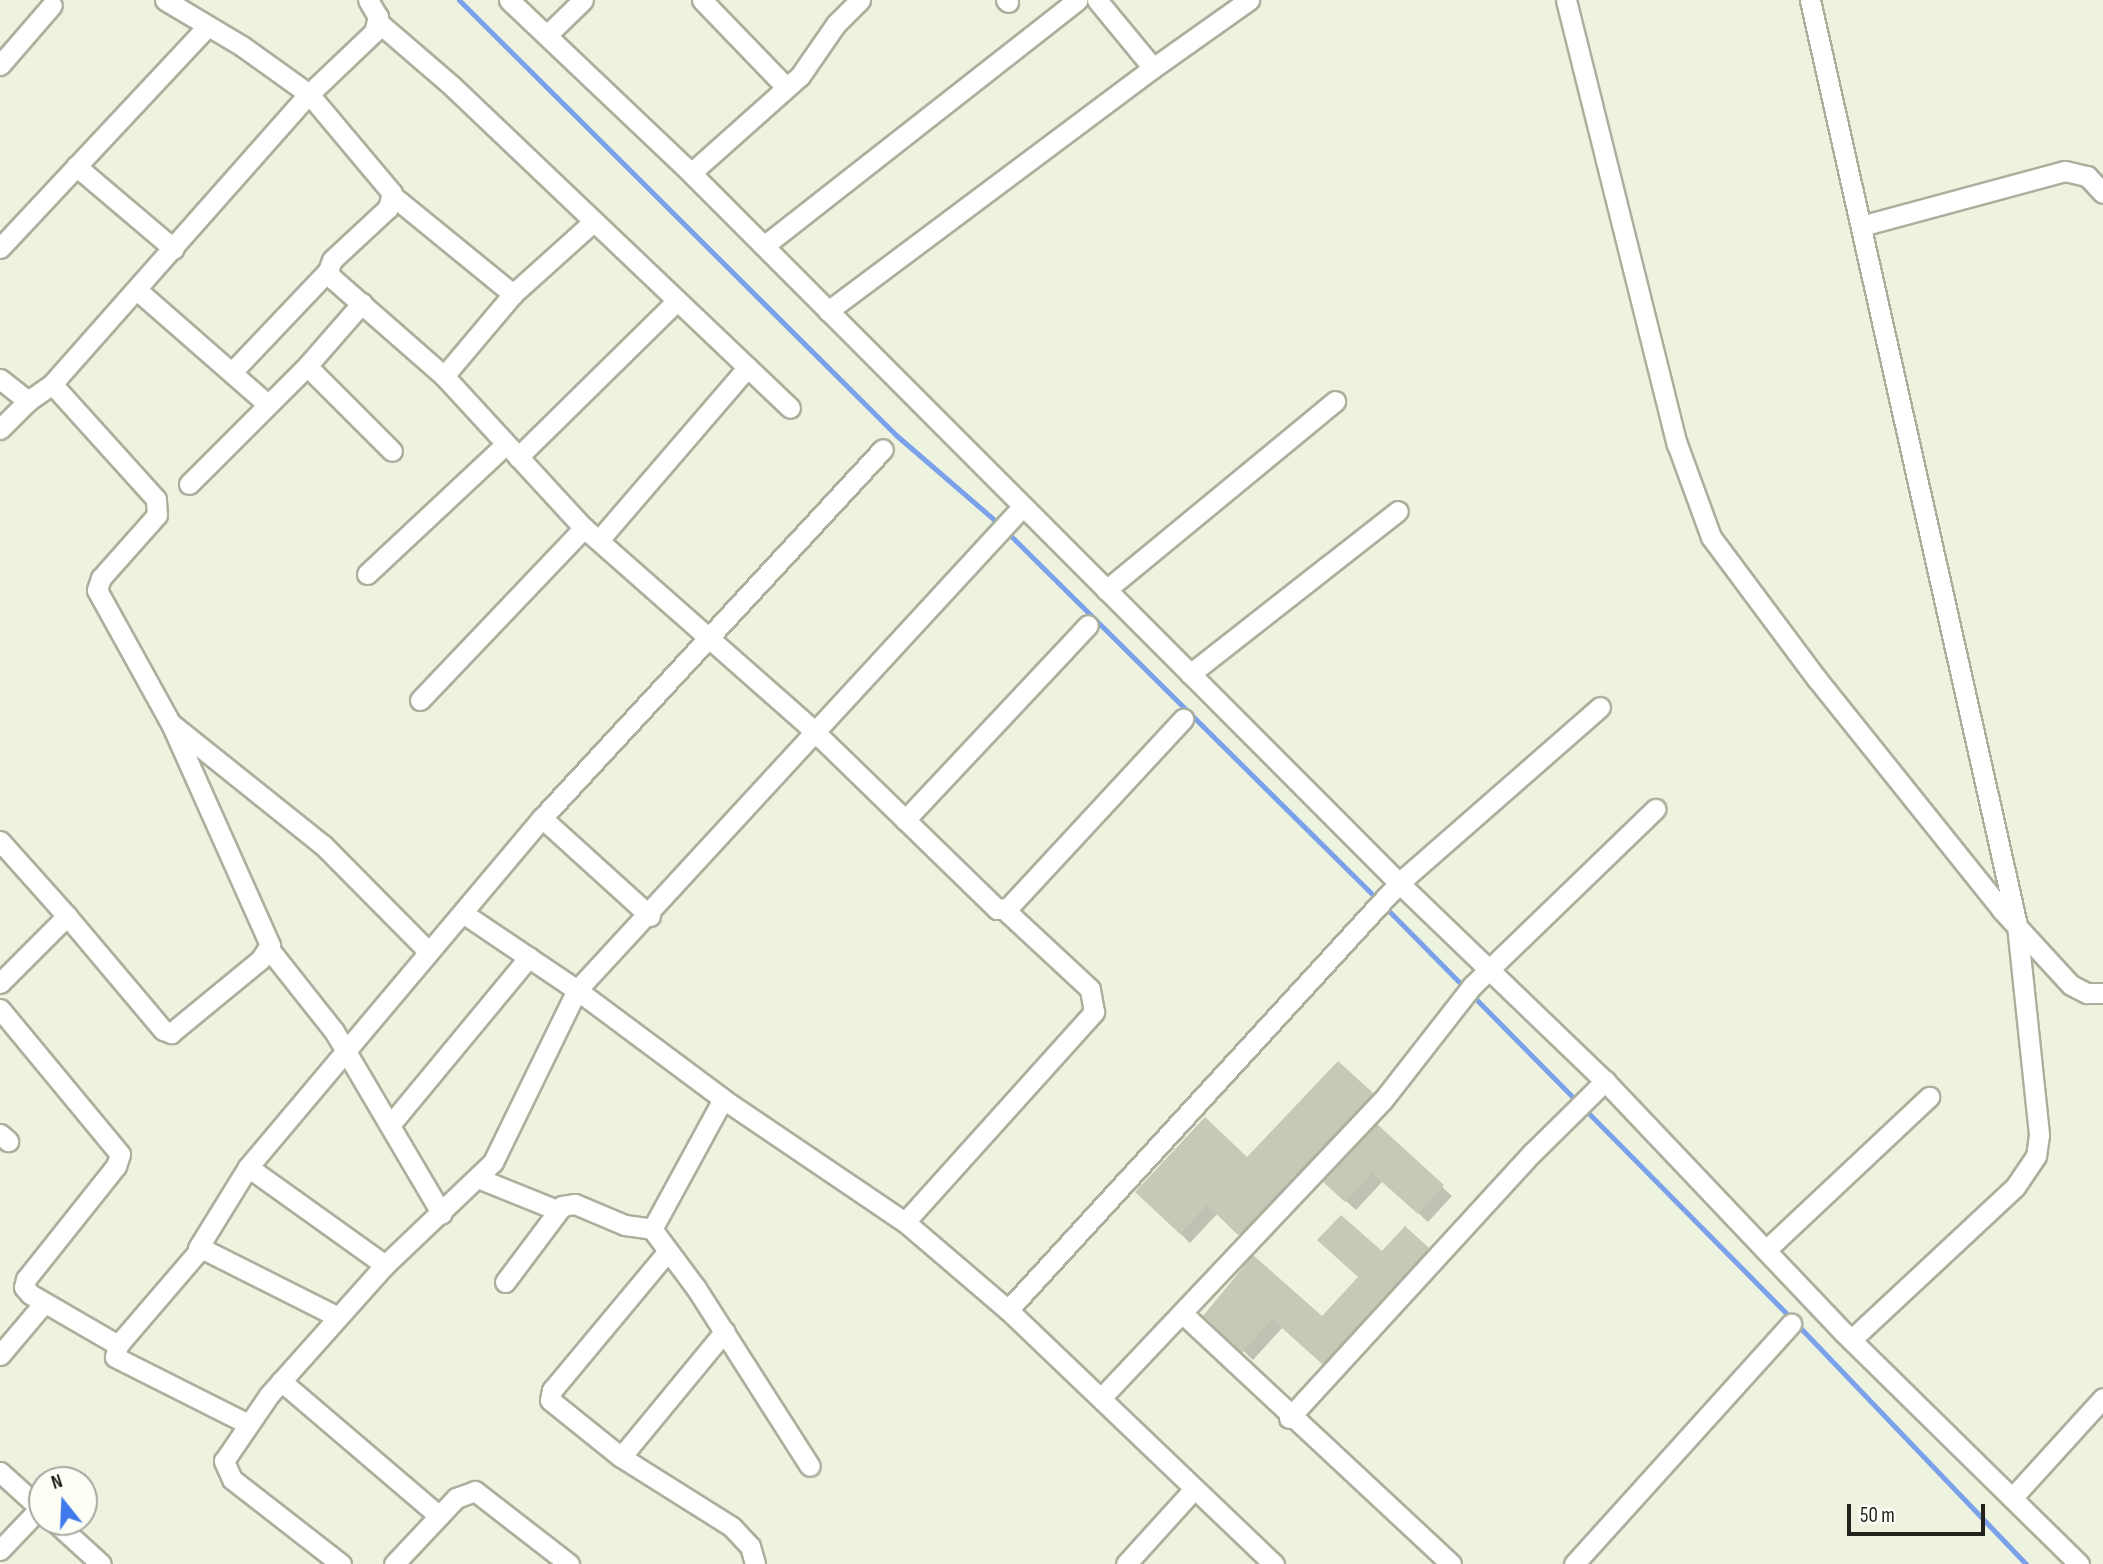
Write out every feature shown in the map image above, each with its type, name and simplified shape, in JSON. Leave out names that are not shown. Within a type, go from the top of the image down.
[{"type":"street","points":[[165,0],[205,28],[234,41],[309,94],[394,197],[513,294]]},
{"type":"street","points":[[368,0],[379,23],[790,408]]},
{"type":"street","points":[[509,0],[765,246],[1018,511],[1106,590],[1190,674],[1389,894],[1487,970],[1605,1081],[1851,1339],[2079,1564]]},
{"type":"street","points":[[547,35],[583,0]]},
{"type":"street","points":[[702,0],[786,87]]},
{"type":"street","points":[[691,173],[811,63],[836,24],[860,0]]},
{"type":"street","points":[[765,246],[1078,0]]},
{"type":"street","points":[[1097,0],[1153,68]]},
{"type":"street","points":[[828,312],[1153,68],[1250,0]]},
{"type":"street","points":[[1566,0],[1677,444],[1711,537],[1817,679],[2017,925],[2071,985],[2087,993],[2103,993]]},
{"type":"street","points":[[1810,0],[2017,925],[2039,1116],[2036,1156],[2015,1187],[1851,1339]]},
{"type":"street","points":[[0,65],[52,5]]},
{"type":"street","points":[[0,429],[28,401],[52,384],[309,94],[379,23]]},
{"type":"street","points":[[0,248],[205,28]]},
{"type":"street","points":[[76,166],[174,249]]},
{"type":"street","points":[[1861,226],[2065,171],[2087,176],[2103,193]]},
{"type":"street","points":[[232,372],[328,271],[332,260],[388,208],[394,197]]},
{"type":"street","points":[[444,376],[513,294],[593,222]]},
{"type":"street","points":[[328,271],[444,376],[511,451],[592,534],[815,732],[997,909],[1005,910],[1090,989],[1094,1012],[905,1222]]},
{"type":"street","points":[[137,290],[267,404]]},
{"type":"street","points":[[367,573],[511,451],[676,302]]},
{"type":"street","points":[[189,484],[307,366],[362,303]]},
{"type":"street","points":[[307,366],[392,451]]},
{"type":"street","points":[[420,700],[592,534],[748,367]]},
{"type":"street","points":[[0,379],[28,401]]},
{"type":"street","points":[[52,384],[156,499],[157,516],[101,578],[97,590],[171,724],[265,926],[269,949],[319,1009],[443,1214]]},
{"type":"street","points":[[1106,590],[1335,401]]},
{"type":"street","points":[[248,1424],[115,1357],[118,1345],[198,1248],[248,1167],[348,1054],[428,951],[541,818],[711,639],[883,449]]},
{"type":"street","points":[[341,1564],[226,1473],[226,1454],[281,1381],[385,1265],[480,1179],[503,1148],[577,990],[650,916],[1018,511]]},
{"type":"street","points":[[1190,674],[1398,511]]},
{"type":"street","points":[[905,820],[1088,625]]},
{"type":"street","points":[[1008,1310],[1389,894],[1600,707]]},
{"type":"street","points":[[1005,910],[1183,719]]},
{"type":"street","points":[[171,724],[323,845],[428,951]]},
{"type":"street","points":[[1101,1398],[1383,1100],[1487,970],[1655,809]]},
{"type":"street","points":[[541,818],[650,916]]},
{"type":"street","points":[[0,841],[167,1033],[177,1031],[269,949]]},
{"type":"street","points":[[463,913],[577,990],[723,1099],[905,1222],[1008,1310],[1274,1564]]},
{"type":"street","points":[[0,983],[67,916]]},
{"type":"street","points":[[390,1125],[529,957]]},
{"type":"street","points":[[0,1009],[120,1153],[116,1166],[26,1279],[26,1290],[118,1345]]},
{"type":"street","points":[[1289,1418],[1582,1101],[1605,1081]]},
{"type":"street","points":[[1766,1250],[1929,1097]]},
{"type":"street","points":[[652,1229],[723,1099]]},
{"type":"street","points":[[248,1167],[385,1265]]},
{"type":"street","points":[[480,1179],[557,1210]]},
{"type":"street","points":[[505,1282],[557,1210],[575,1204],[625,1225],[652,1229],[725,1332],[810,1466]]},
{"type":"street","points":[[198,1248],[289,1288],[338,1317]]},
{"type":"street","points":[[668,1251],[550,1395],[552,1404],[621,1457],[732,1527],[750,1546],[755,1564]]},
{"type":"street","points":[[0,1355],[44,1303]]},
{"type":"street","points":[[1182,1313],[1289,1418],[1451,1564]]},
{"type":"street","points":[[1574,1564],[1791,1324]]},
{"type":"street","points":[[621,1457],[725,1332]]},
{"type":"street","points":[[281,1381],[439,1516]]},
{"type":"street","points":[[2012,1498],[2103,1398]]},
{"type":"street","points":[[0,1472],[28,1497]]},
{"type":"street","points":[[1126,1564],[1194,1489]]},
{"type":"street","points":[[394,1564],[462,1494],[475,1491],[569,1564]]},
{"type":"street","points":[[0,1550],[28,1522]]},
{"type":"street","points":[[70,1536],[101,1564]]},
{"type":"building","points":[[1338,1061],[1373,1093],[1238,1235],[1207,1205],[1180,1234],[1135,1192],[1205,1117],[1247,1157]]},
{"type":"building","points":[[1377,1124],[1444,1185],[1418,1214],[1372,1173],[1345,1202],[1323,1182]]},
{"type":"building","points":[[1341,1215],[1382,1251],[1405,1226],[1429,1248],[1322,1364],[1272,1319],[1242,1353],[1203,1316],[1253,1255],[1322,1316],[1358,1277],[1317,1240]]},
{"type":"waterway","points":[[459,0],[896,435],[999,524]]},
{"type":"waterway","points":[[1006,531],[1377,899]]},
{"type":"waterway","points":[[1384,906],[1790,1317],[2026,1564]]}]
